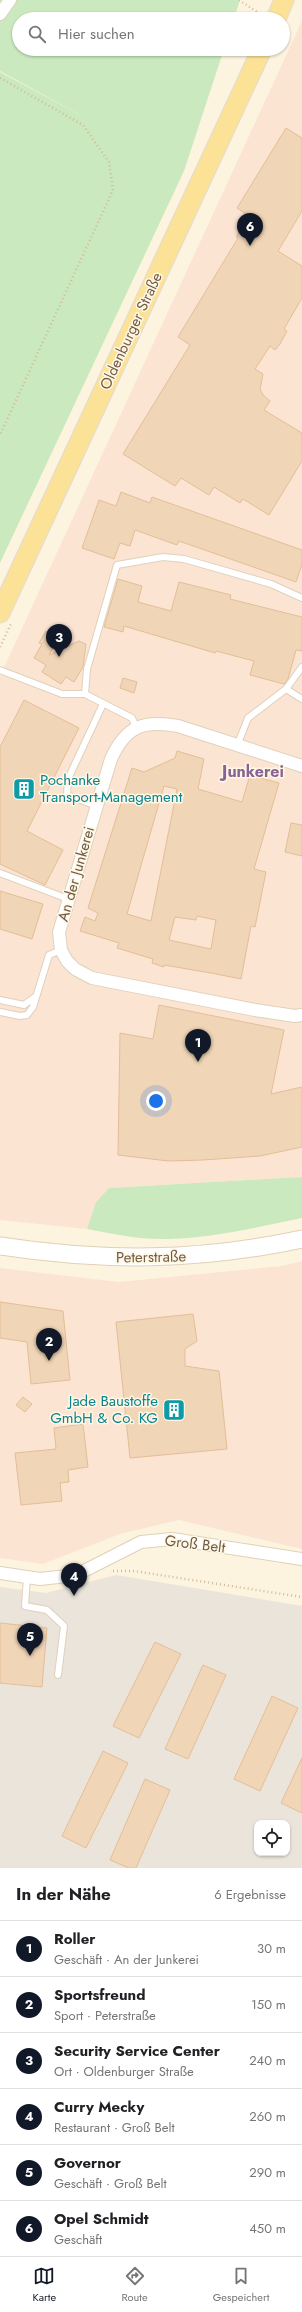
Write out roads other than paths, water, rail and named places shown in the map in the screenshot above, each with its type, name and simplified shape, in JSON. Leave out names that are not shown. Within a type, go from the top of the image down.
[{"type":"main road","points":[[273,12],[284,0]]},
{"type":"main road","name":"Oldenburger Straße","points":[[0,613],[259,56]]},
{"type":"main road","name":"Peterstraße","points":[[0,1246],[41,1252],[118,1258],[203,1255],[302,1239]]},
{"type":"street","points":[[0,14],[10,0]]},
{"type":"street","name":"An der Junkerei","points":[[61,950],[60,932],[68,899],[118,743],[136,727],[158,722],[178,726],[302,766]]},
{"type":"street","points":[[61,950],[75,969],[92,978],[255,1010],[295,1016],[302,1015]]},
{"type":"street","name":"Groß Belt","points":[[0,1573],[27,1577],[58,1578],[76,1575],[141,1542],[159,1539],[172,1539],[302,1559]]},
{"type":"lane","points":[[85,694],[87,669],[117,565],[163,557],[184,559],[271,584],[302,598]]},
{"type":"lane","points":[[237,746],[248,718],[286,689],[302,667]]},
{"type":"lane","points":[[0,670],[62,694],[85,694],[132,718],[136,727]]},
{"type":"lane","points":[[286,689],[302,698]]},
{"type":"lane","points":[[97,806],[67,795],[68,779],[102,704]]},
{"type":"lane","points":[[0,873],[68,899]]},
{"type":"lane","points":[[0,1012],[20,1016],[27,1015],[33,1007],[49,955],[61,950]]},
{"type":"lane","points":[[0,1000],[24,1005],[36,996]]},
{"type":"lane","points":[[27,1577],[25,1606],[47,1610],[64,1626],[58,1675]]},
{"type":"place","name":"Opel Schmidt","points":[[250,246]]},
{"type":"place","name":"Security Service Center","points":[[59,657]]},
{"type":"place","name":"Pochanke Transport-Management","points":[[24,789]]},
{"type":"place","name":"Roller","points":[[198,1062]]},
{"type":"place","name":"Sportsfreund","points":[[49,1361]]},
{"type":"place","name":"Jade Baustoffe GmbH & Co. KG","points":[[174,1410]]},
{"type":"place","name":"Curry Mecky","points":[[74,1596]]},
{"type":"place","name":"Governor","points":[[30,1656]]},
{"type":"district","name":"Junkerei","points":[[253,771]]}]
